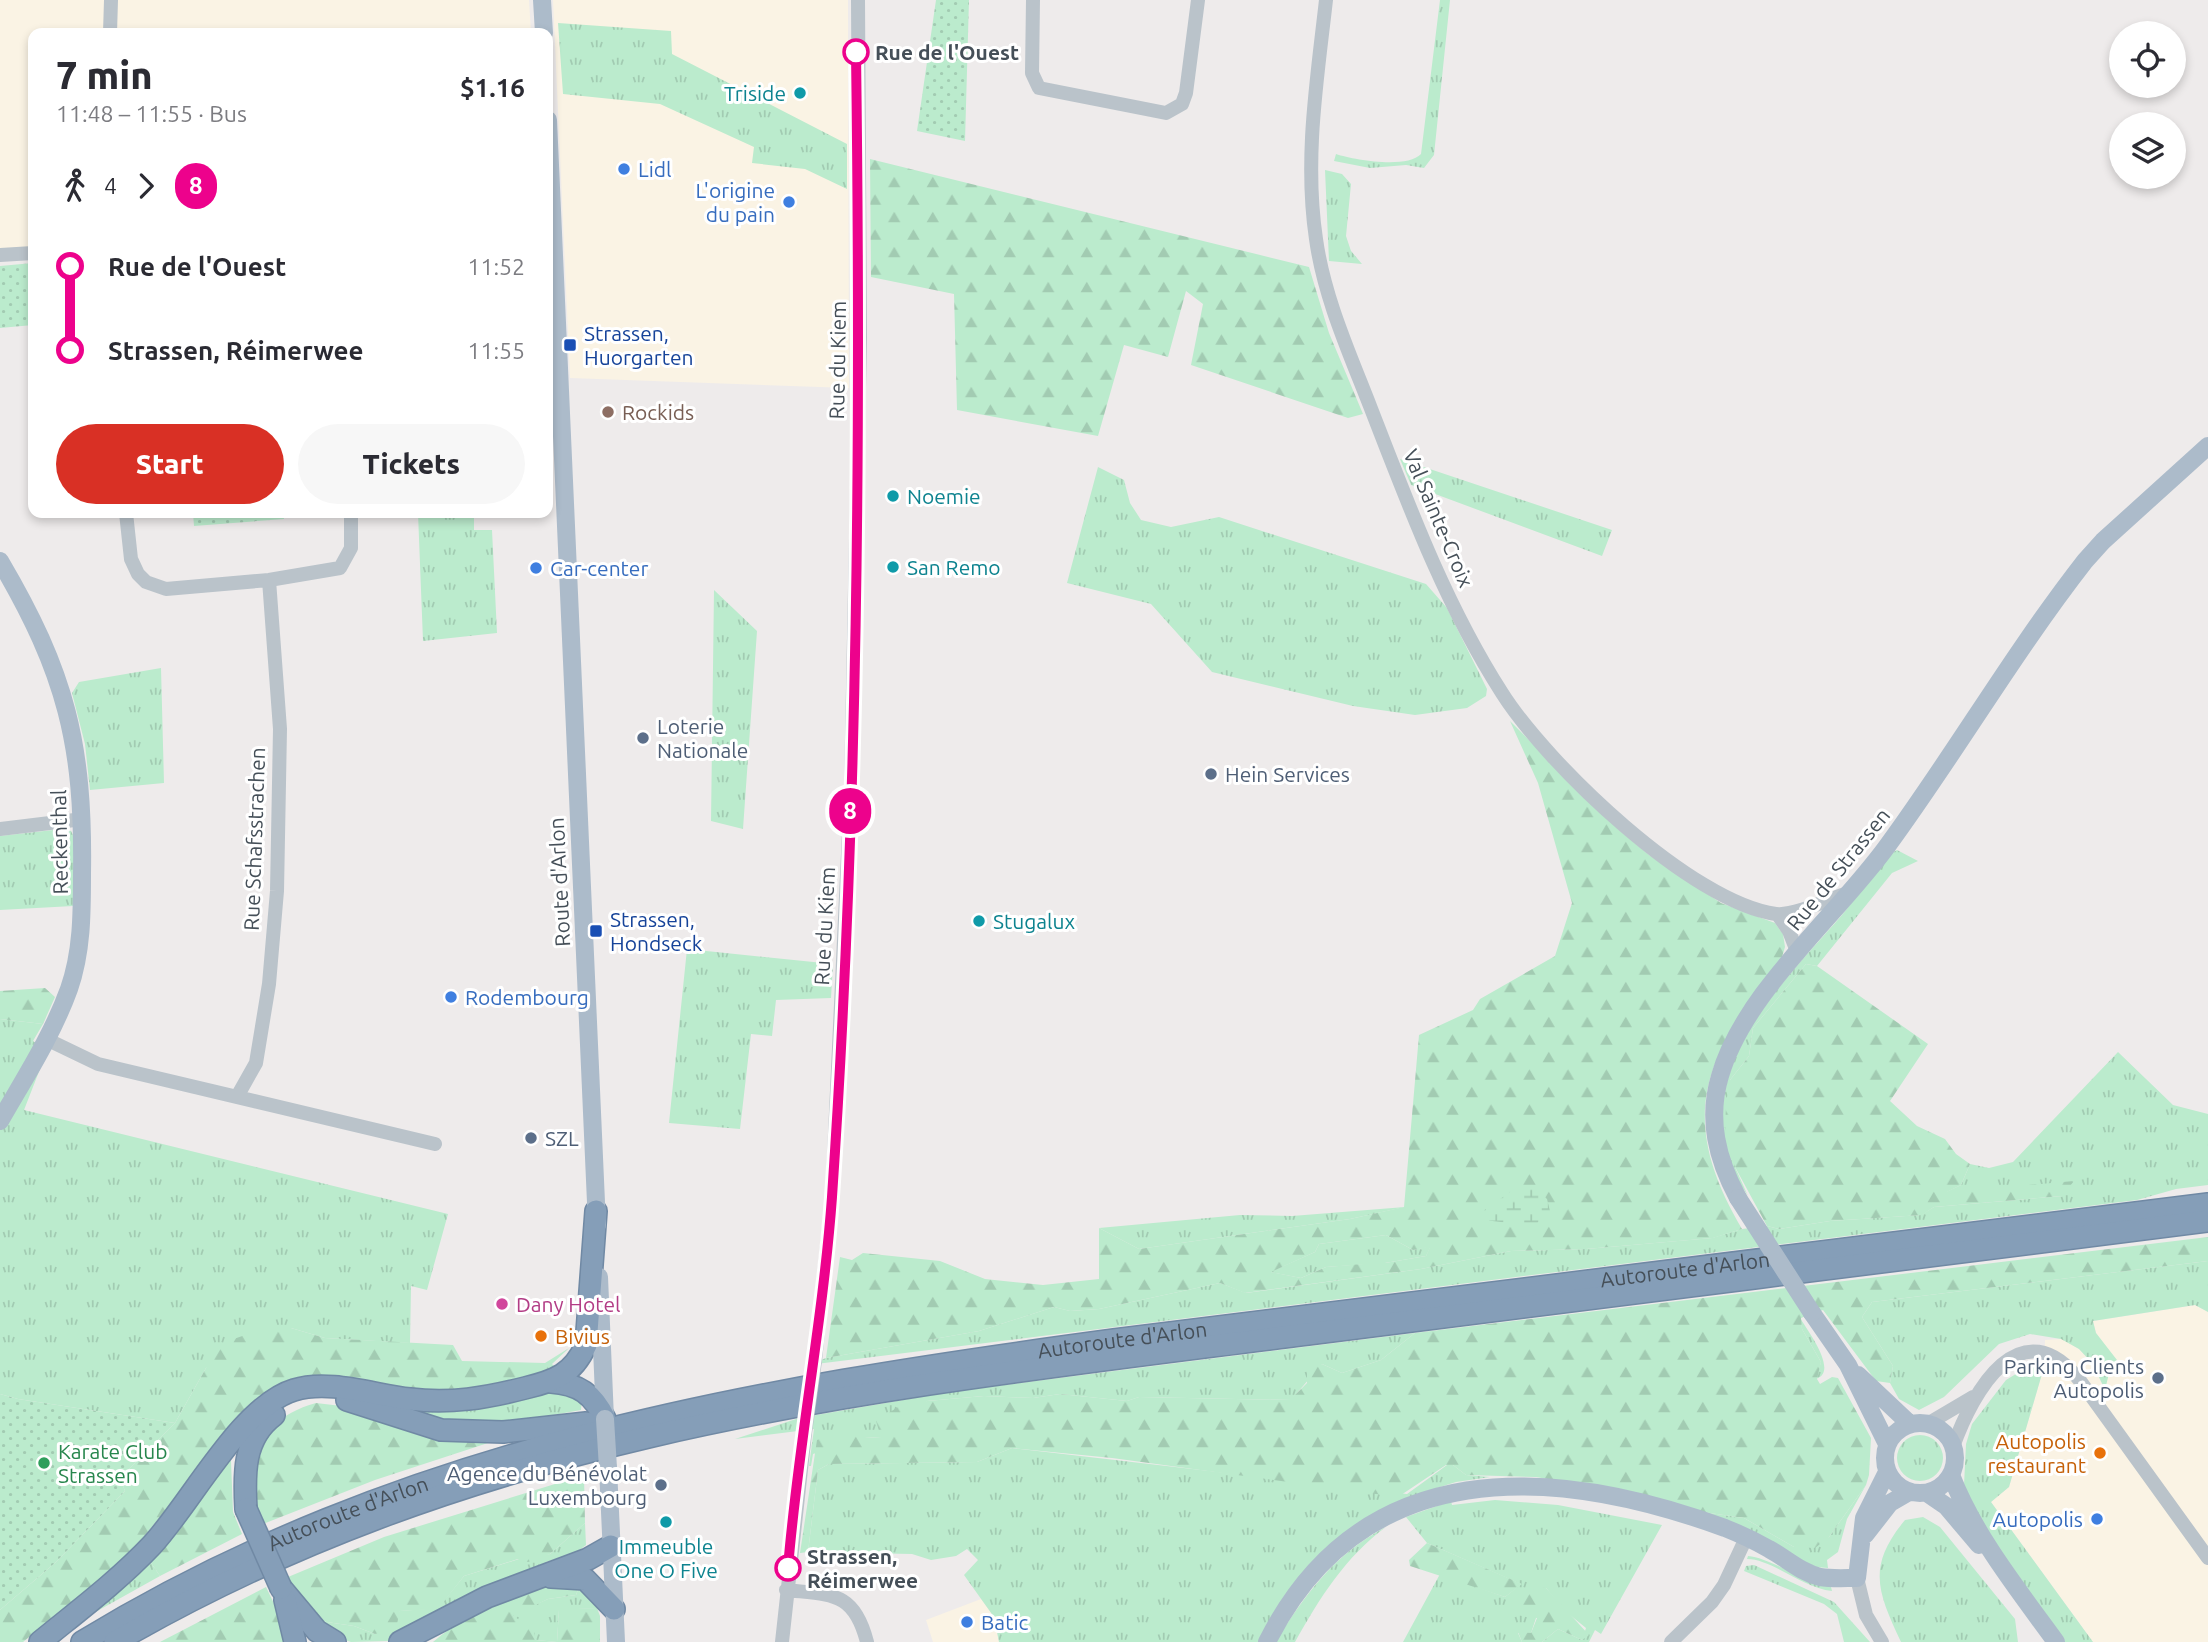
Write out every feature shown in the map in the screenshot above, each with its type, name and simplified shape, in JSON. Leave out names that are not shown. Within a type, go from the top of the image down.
[{"type":"highway","name":"Autoroute d'Arlon","points":[[82,1642],[160,1596],[255,1550],[341,1513],[486,1461],[656,1416],[775,1391],[932,1364],[2208,1203]]},
{"type":"highway","points":[[40,1642],[150,1547],[260,1409],[278,1396],[296,1389],[316,1388],[410,1399],[461,1401],[551,1382],[565,1375],[578,1362],[586,1345],[596,1211]]},
{"type":"highway","name":"Autoroute d'Arlon","points":[[115,1642],[226,1583],[349,1527],[491,1477],[622,1441],[778,1408],[945,1380],[2208,1221]]},
{"type":"highway","points":[[551,1382],[582,1388],[602,1407]]},
{"type":"highway","points":[[295,1642],[281,1588],[239,1490],[238,1465],[252,1427],[280,1401],[316,1388]]},
{"type":"highway","points":[[246,1509],[245,1466],[250,1447],[269,1419],[300,1400],[334,1398],[416,1425],[469,1433],[656,1416]]},
{"type":"highway","points":[[400,1642],[461,1610],[588,1559],[611,1546]]},
{"type":"highway","points":[[542,1577],[569,1576],[585,1579],[614,1609]]},
{"type":"highway","points":[[145,1642],[226,1583]]},
{"type":"highway","points":[[281,1588],[317,1631],[335,1642]]},
{"type":"highway","points":[[424,1642],[461,1610]]},
{"type":"main road","points":[[542,0],[544,28]]},
{"type":"main road","name":"Route d'Arlon","points":[[553,234],[596,1211],[602,1407],[608,1468],[615,1642]]},
{"type":"main road","name":"Rue de Strassen","points":[[1886,1444],[1848,1365],[1725,1174],[1717,1146],[1714,1121],[1720,1077],[1744,1023],[1890,844],[2085,561],[2112,532],[2208,446]]},
{"type":"main road","name":"Reckenthal","points":[[0,561],[61,684],[78,755],[83,820],[80,939],[68,990],[46,1039],[0,1121]]},
{"type":"main road","name":"Rue de Strassen","points":[[1848,1365],[1910,1424]]},
{"type":"main road","points":[[1928,1423],[1944,1432],[1954,1447],[1951,1475],[1937,1489],[1927,1493],[1909,1492],[1899,1487],[1887,1472],[1884,1462],[1886,1444],[1901,1428],[1910,1424],[1928,1423]]},
{"type":"main road","points":[[1267,1642],[1290,1605],[1342,1546],[1392,1513],[1459,1489],[1500,1485],[1586,1493],[1685,1515],[1746,1538],[1819,1577],[1857,1578],[1864,1518],[1887,1472]]},
{"type":"main road","points":[[1951,1475],[1959,1496],[2026,1601],[2056,1642]]},
{"type":"main road","points":[[1860,1541],[1890,1503],[1909,1492]]},
{"type":"main road","points":[[1927,1493],[1946,1506],[2026,1601]]},
{"type":"street","points":[[110,28],[111,0]]},
{"type":"street","name":"Rue du Kiem","points":[[782,1642],[832,1198],[851,789],[860,337],[858,0]]},
{"type":"street","points":[[1033,0],[1032,73],[1039,88],[1166,113],[1182,104],[1186,93],[1198,0]]},
{"type":"street","name":"Val Sainte-Croix","points":[[1326,0],[1310,144],[1315,238],[1336,318],[1424,543],[1461,622],[1502,694],[1582,787],[1653,850],[1713,891],[1778,915]]},
{"type":"street","points":[[0,255],[28,253]]},
{"type":"street","points":[[127,518],[131,559],[145,582],[166,589],[269,580],[340,568],[351,548],[351,518]]},
{"type":"street","name":"Rue Schafsstrachen","points":[[239,1095],[256,1063],[269,984],[277,891],[280,729],[269,580]]},
{"type":"street","points":[[0,829],[83,820]]},
{"type":"street","points":[[1798,954],[1789,931],[1778,915],[1853,891]]},
{"type":"street","points":[[46,1039],[98,1064],[239,1095],[257,1103],[435,1144]]},
{"type":"street","points":[[1928,1423],[1974,1396],[1998,1368],[2022,1354],[2044,1353],[2063,1361],[2208,1558]]},
{"type":"street","points":[[1954,1447],[1974,1396]]},
{"type":"street","points":[[1671,1642],[1712,1602],[1724,1585],[1746,1538]]},
{"type":"street","points":[[1857,1578],[1866,1615],[1882,1642]]},
{"type":"street","points":[[786,1590],[845,1600],[857,1611],[867,1642]]},
{"type":"shaded area","points":[[0,0],[529,0],[531,28],[28,28],[28,253],[0,255]]},
{"type":"shaded area","points":[[553,0],[848,0],[849,388],[570,378]]},
{"type":"shaded area","points":[[2195,1305],[2208,1312],[2208,1642],[2093,1642],[1991,1502],[2009,1487],[2044,1367],[2045,1340],[2062,1339],[2079,1349],[2093,1364],[2104,1389],[2111,1365],[2116,1360],[2096,1333],[2093,1321]]},
{"type":"shaded area","points":[[981,1599],[994,1617],[999,1642],[933,1642],[926,1620]]},
{"type":"green space","points":[[936,0],[969,0],[965,141],[917,131]]},
{"type":"green space","points":[[1440,0],[1450,0],[1434,155],[1424,168],[1406,165],[1370,168],[1334,161],[1336,154],[1367,161],[1393,162],[1414,159],[1421,154]]},
{"type":"green space","points":[[558,23],[671,31],[672,54],[847,144],[847,189],[805,169],[752,163],[754,147],[660,104],[563,94]]},
{"type":"green space","points":[[870,159],[1309,267],[1329,333],[1363,414],[1348,418],[1191,365],[1203,304],[1186,291],[1168,357],[1124,345],[1098,436],[957,410],[954,294],[871,277]]},
{"type":"green space","points":[[1325,170],[1342,174],[1351,184],[1346,236],[1351,251],[1362,264],[1329,261]]},
{"type":"green space","points":[[28,263],[28,325],[0,328],[0,266]]},
{"type":"green space","points":[[1400,459],[1612,530],[1602,556],[1411,485]]},
{"type":"green space","points":[[1098,467],[1124,480],[1130,503],[1141,520],[1171,527],[1219,517],[1426,584],[1447,608],[1487,689],[1486,696],[1467,708],[1415,715],[1353,706],[1212,672],[1151,604],[1067,583]]},
{"type":"green space","points":[[193,518],[284,519],[194,526]]},
{"type":"green space","points":[[418,518],[474,518],[474,530],[492,530],[497,633],[423,641]]},
{"type":"green space","points":[[714,590],[757,631],[743,829],[711,821]]},
{"type":"green space","points":[[161,668],[164,783],[90,790],[85,744],[72,693],[79,682]]},
{"type":"green space","points":[[1510,721],[1619,830],[1649,855],[1721,903],[1775,923],[1783,934],[1785,947],[1782,957],[1735,1024],[1719,1055],[1708,1086],[1705,1117],[1709,1151],[1721,1188],[1742,1229],[1713,1238],[1586,1249],[1511,1251],[1421,1269],[1245,1293],[1220,1283],[1099,1309],[1070,1311],[1054,1307],[979,1331],[826,1358],[840,1257],[852,1260],[863,1253],[940,1261],[985,1279],[1043,1285],[1099,1279],[1099,1228],[1139,1249],[1350,1219],[1404,1207],[1419,1035],[1473,1010],[1480,999],[1555,956],[1572,903],[1538,783]],"holes":[[[1386,1235],[1413,1250],[1430,1247],[1426,1256],[1385,1263],[1377,1256],[1366,1259],[1363,1264],[1326,1267],[1301,1278],[1271,1272],[1315,1252],[1319,1244]]]},
{"type":"green space","points":[[62,829],[71,831],[75,839],[73,906],[0,910],[0,836]]},
{"type":"green space","points":[[1897,850],[1918,861],[1892,873],[1817,966],[1806,964],[1753,1028],[1749,1056],[1730,1080],[1735,1167],[1748,1196],[1729,1164],[1722,1127],[1725,1092],[1735,1059],[1751,1028],[1771,998],[1842,915],[1876,870]]},
{"type":"green space","points":[[687,949],[833,964],[831,998],[776,1000],[772,1036],[751,1034],[740,1129],[669,1123]]},
{"type":"green space","points":[[1806,964],[1817,966],[1928,1044],[1890,1101],[1917,1126],[1945,1139],[1956,1154],[1970,1164],[1961,1185],[1947,1192],[2074,1181],[2062,1196],[1934,1207],[1922,1215],[1830,1221],[1779,1229],[1767,1226],[1735,1167],[1725,1135],[1726,1103],[1730,1080],[1749,1056],[1753,1028]]},
{"type":"green space","points":[[45,988],[55,997],[43,1024],[0,1019],[0,991]]},
{"type":"green space","points":[[0,1019],[43,1024],[33,1041],[47,1051],[24,1110],[448,1214],[427,1290],[411,1286],[410,1343],[325,1338],[291,1328],[206,1368],[175,1423],[0,1394]]},
{"type":"green space","points":[[2118,1052],[2173,1105],[2208,1114],[2208,1185],[2176,1189],[2137,1200],[808,1365],[826,1358],[979,1331],[1054,1307],[1070,1311],[1099,1309],[1220,1283],[1246,1293],[1421,1269],[1511,1251],[1586,1249],[1712,1238],[1742,1229],[1767,1226],[1779,1229],[1830,1221],[1921,1215],[1934,1207],[2062,1196],[1944,1193],[1961,1185],[1970,1164],[1989,1168],[2013,1162]]},
{"type":"green space","points":[[1516,1187],[1534,1187],[1547,1199],[1550,1211],[1534,1226],[1484,1220],[1481,1214],[1484,1210]]},
{"type":"green space","points":[[1405,1207],[1350,1219],[1139,1249],[1099,1228],[1240,1215],[1292,1216]]},
{"type":"green space","points":[[1386,1235],[1413,1250],[1431,1246],[1426,1256],[1385,1263],[1326,1267],[1301,1278],[1270,1272],[1315,1252],[1319,1244]]},
{"type":"green space","points":[[2208,1237],[2208,1261],[1872,1302],[1862,1317],[1893,1366],[1890,1383],[1876,1381],[1823,1310],[1801,1318],[1802,1329],[1821,1362],[1817,1379],[1820,1384],[1832,1377],[1838,1378],[1871,1438],[1866,1485],[1829,1537],[1815,1548],[1794,1547],[1744,1518],[1696,1511],[1610,1490],[1536,1477],[1466,1475],[1453,1465],[1446,1465],[1398,1497],[1112,1458],[1012,1448],[977,1462],[829,1464],[818,1470],[808,1552],[800,1553],[817,1440],[852,1427],[865,1438],[881,1437],[876,1421],[898,1407],[927,1401],[984,1396],[1033,1398],[1060,1394],[1127,1401],[1139,1397],[1290,1400],[1307,1383],[1307,1371],[1322,1364],[1342,1373],[1381,1360],[1415,1333]]},
{"type":"green space","points":[[2208,1261],[2208,1312],[2195,1305],[2093,1321],[2096,1333],[2117,1360],[2111,1365],[2105,1390],[2093,1364],[2079,1349],[2061,1339],[2030,1334],[1999,1344],[1944,1397],[1919,1410],[1899,1399],[1890,1383],[1893,1366],[1862,1317],[1872,1302]]},
{"type":"green space","points":[[1800,1318],[1815,1341],[1823,1360],[1822,1375],[1816,1379],[1821,1362],[1802,1329]]},
{"type":"green space","points":[[265,1328],[291,1328],[325,1338],[453,1345],[462,1361],[545,1363],[569,1348],[552,1364],[558,1370],[490,1388],[438,1393],[296,1383],[190,1480],[142,1539],[105,1576],[23,1642],[0,1642],[0,1610],[56,1562],[125,1491],[120,1478],[175,1423],[206,1368],[225,1342]]},
{"type":"green space","points":[[1415,1333],[1381,1360],[1342,1373],[1322,1364],[1291,1400],[1139,1397],[1127,1401],[1060,1394],[1033,1398],[984,1396],[927,1401],[881,1437],[865,1438],[813,1454],[811,1466],[814,1429],[735,1439],[799,1418],[949,1392]]},
{"type":"green space","points":[[2029,1366],[2044,1367],[2009,1487],[1991,1502],[2093,1642],[2064,1642],[1986,1534],[1964,1485],[1966,1444],[1972,1424],[2006,1380]]},
{"type":"green space","points":[[565,1390],[582,1398],[581,1410],[531,1419],[468,1425],[405,1410]]},
{"type":"green space","points":[[0,1394],[175,1423],[120,1478],[125,1491],[56,1562],[0,1610]]},
{"type":"green space","points":[[316,1403],[350,1407],[491,1442],[375,1480],[263,1524],[253,1484],[258,1449],[279,1421]]},
{"type":"green space","points":[[1920,1435],[1936,1442],[1943,1458],[1936,1474],[1920,1481],[1904,1474],[1897,1458],[1904,1442]]},
{"type":"green space","points":[[1012,1448],[1407,1494],[1447,1465],[1453,1465],[1466,1475],[1490,1477],[1456,1482],[1418,1494],[1360,1524],[1261,1642],[999,1642],[994,1617],[964,1575],[978,1560],[967,1549],[956,1556],[931,1560],[912,1554],[808,1552],[818,1470],[829,1464],[977,1462]]},
{"type":"green space","points":[[227,1459],[231,1461],[233,1512],[242,1534],[160,1576],[147,1557]]},
{"type":"green space","points":[[584,1475],[585,1523],[550,1554],[528,1562],[518,1559],[464,1576],[438,1609],[400,1611],[396,1628],[375,1634],[354,1626],[320,1621],[299,1602],[288,1577],[384,1537]]},
{"type":"green space","points":[[1866,1485],[1847,1519],[1838,1552],[1827,1560],[1828,1568],[1816,1567],[1696,1511],[1744,1518],[1794,1547],[1829,1537]]},
{"type":"green space","points":[[1495,1500],[1558,1505],[1662,1525],[1601,1634],[1595,1630],[1589,1642],[1542,1642],[1558,1629],[1582,1640],[1586,1628],[1565,1611],[1546,1588],[1531,1633],[1518,1633],[1522,1642],[1403,1642],[1440,1574],[1505,1597],[1521,1584],[1427,1543],[1406,1517],[1451,1501],[1452,1505]]},
{"type":"green space","points":[[1923,1517],[1940,1527],[2015,1619],[2018,1642],[1901,1642],[1882,1594],[1881,1566],[1885,1552],[1905,1520]]},
{"type":"green space","points":[[585,1523],[586,1545],[577,1552],[546,1562],[546,1565],[389,1641],[351,1642],[336,1637],[320,1621],[354,1626],[375,1634],[400,1611],[438,1608],[464,1576],[519,1559],[550,1554]]},
{"type":"green space","points":[[1386,1527],[1358,1551],[1334,1579],[1295,1642],[1275,1642],[1310,1591],[1336,1563],[1367,1538]]},
{"type":"green space","points":[[1427,1543],[1522,1584],[1505,1597],[1410,1566],[1409,1560]]},
{"type":"green space","points":[[1748,1556],[1831,1587],[1832,1591],[1810,1585],[1757,1560],[1747,1559]]},
{"type":"green space","points":[[147,1557],[160,1576],[83,1619]]},
{"type":"green space","points":[[1754,1565],[1834,1602],[1870,1642],[1844,1642],[1837,1614],[1824,1604],[1744,1571],[1746,1566]]},
{"type":"green space","points":[[563,1583],[579,1587],[576,1595],[548,1599],[513,1616],[533,1628],[536,1640],[557,1642],[433,1642],[462,1621],[494,1604],[528,1591]]},
{"type":"green space","points":[[266,1587],[278,1612],[286,1642],[160,1642]]},
{"type":"green space","points":[[579,1587],[597,1608],[559,1610],[557,1642],[536,1640],[512,1615],[548,1599],[576,1595]]},
{"type":"green space","points":[[1529,1587],[1546,1588],[1589,1635],[1582,1640],[1558,1629],[1542,1642],[1522,1642],[1518,1632],[1531,1633],[1537,1618],[1516,1615],[1514,1602]]},
{"type":"green space","points":[[597,1608],[600,1616],[600,1642],[557,1642],[559,1609]]},
{"type":"bus line","name":"8","points":[[788,1568],[822,1306],[832,1198],[845,924],[856,612],[860,337],[856,52]]},
{"type":"place","name":"Rue de l'Ouest","points":[[856,52]]},
{"type":"place","name":"Triside","points":[[800,93]]},
{"type":"place","name":"Lidl","points":[[624,169]]},
{"type":"place","name":"L'origine du pain","points":[[789,202]]},
{"type":"place","name":"Strassen, Huorgarten","points":[[570,345]]},
{"type":"place","name":"Rockids","points":[[608,412]]},
{"type":"place","name":"Noemie","points":[[893,496]]},
{"type":"place","name":"San Remo","points":[[893,567]]},
{"type":"place","name":"Car-center","points":[[536,568]]},
{"type":"place","name":"Loterie Nationale","points":[[643,738]]},
{"type":"place","name":"Hein Services","points":[[1211,774]]},
{"type":"place","name":"Stugalux","points":[[979,921]]},
{"type":"place","name":"Strassen, Hondseck","points":[[596,931]]},
{"type":"place","name":"Rodembourg","points":[[451,997]]},
{"type":"place","name":"SZL","points":[[531,1138]]},
{"type":"place","name":"Dany Hotel","points":[[502,1304]]},
{"type":"place","name":"Bivius","points":[[541,1336]]},
{"type":"place","name":"Parking Clients Autopolis","points":[[2158,1378]]},
{"type":"place","name":"Autopolis restaurant","points":[[2100,1453]]},
{"type":"place","name":"Karate Club Strassen","points":[[44,1463]]},
{"type":"place","name":"Agence du Bénévolat Luxembourg","points":[[661,1485]]},
{"type":"place","name":"Autopolis","points":[[2097,1519]]},
{"type":"place","name":"Immeuble One O Five","points":[[666,1522]]},
{"type":"place","name":"Strassen, Réimerwee","points":[[788,1568]]},
{"type":"place","name":"Batic","points":[[967,1622]]}]
